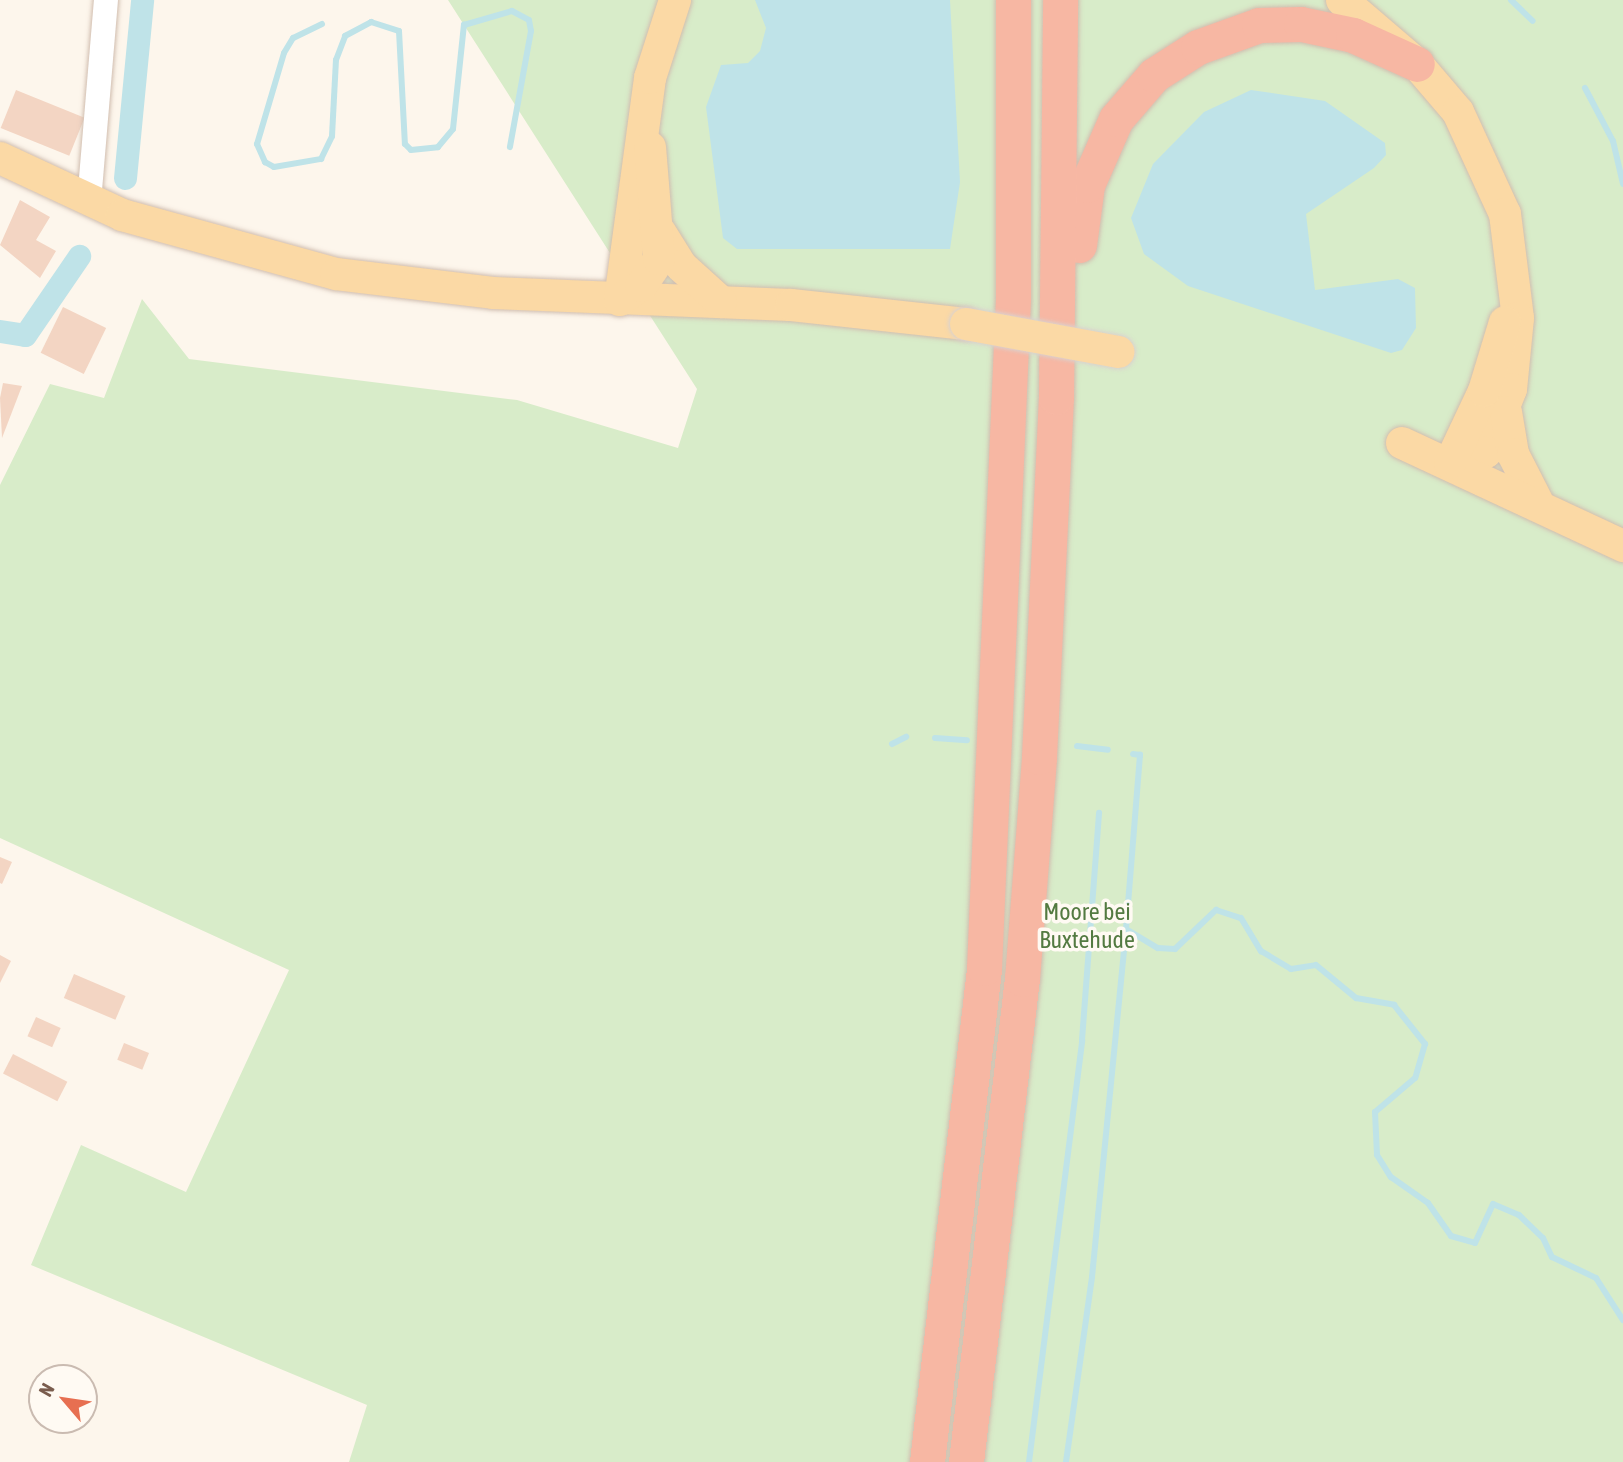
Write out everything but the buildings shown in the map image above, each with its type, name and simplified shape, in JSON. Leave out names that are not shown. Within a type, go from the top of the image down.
[{"type":"highway","points":[[927,1462],[984,968],[1013,298],[1013,0]]},
{"type":"highway","points":[[966,1462],[1022,979],[1049,840],[1060,0]]},
{"type":"highway","points":[[1049,742],[1082,204],[1106,138],[1154,75],[1215,38],[1259,25],[1328,28],[1417,64]]},
{"type":"main road","points":[[620,300],[655,56],[675,0]]},
{"type":"main road","points":[[1342,0],[1417,64],[1458,112],[1492,178],[1509,239],[1518,338],[1506,408],[1486,452],[1450,463]]},
{"type":"main road","points":[[620,300],[656,267],[660,232],[646,114]]},
{"type":"main road","points":[[9,164],[122,215],[336,274],[620,300],[792,305],[967,324],[1118,352]]},
{"type":"main road","points":[[660,232],[681,266],[722,302]]},
{"type":"main road","points":[[1450,463],[1484,391],[1513,290]]},
{"type":"main road","points":[[1506,408],[1509,441],[1539,505]]},
{"type":"main road","points":[[1402,443],[1620,544]]},
{"type":"street","points":[[89,202],[106,0]]},
{"type":"green space","name":"Moore bei Buxtehude","points":[[448,0],[1623,0],[1623,1462],[349,1462],[367,1405],[31,1265],[81,1145],[186,1192],[289,970],[0,838],[0,485],[50,384],[104,398],[142,299],[189,359],[517,400],[678,448],[697,389]]},
{"type":"water","points":[[755,0],[950,0],[960,182],[950,249],[737,249],[723,238],[706,107],[721,65],[748,63],[760,51],[766,28]]},
{"type":"water","points":[[1251,90],[1325,101],[1385,143],[1386,155],[1374,168],[1306,214],[1315,290],[1398,279],[1415,288],[1416,328],[1402,350],[1391,353],[1188,286],[1144,254],[1131,218],[1153,164],[1204,112]]},
{"type":"waterway","points":[[125,178],[142,0]]},
{"type":"waterway","points":[[1511,0],[1533,21]]},
{"type":"waterway","points":[[322,24],[293,38],[284,53],[257,144],[265,162],[274,167],[321,159],[332,136],[336,60],[345,36],[371,22],[399,31],[405,144],[411,150],[438,147],[453,129],[464,25],[512,11],[529,20],[531,31],[510,147]]},
{"type":"waterway","points":[[1585,88],[1613,141],[1623,184]]},
{"type":"waterway","points":[[0,331],[25,335],[79,256]]},
{"type":"waterway","points":[[892,744],[906,737]]},
{"type":"waterway","points":[[935,738],[967,740]]},
{"type":"waterway","points":[[1077,746],[1108,750]]},
{"type":"waterway","points":[[1126,929],[1140,755],[1133,754]]},
{"type":"waterway","points":[[1029,1462],[1082,1040],[1099,813]]},
{"type":"waterway","points":[[1066,1462],[1092,1277],[1126,929],[1158,948],[1175,949],[1216,910],[1241,918],[1261,951],[1291,969],[1316,965],[1356,998],[1394,1005],[1425,1044],[1415,1078],[1375,1112],[1377,1155],[1391,1177],[1428,1203],[1451,1236],[1475,1243],[1493,1204],[1519,1215],[1543,1238],[1552,1257],[1596,1278],[1623,1320]]}]
